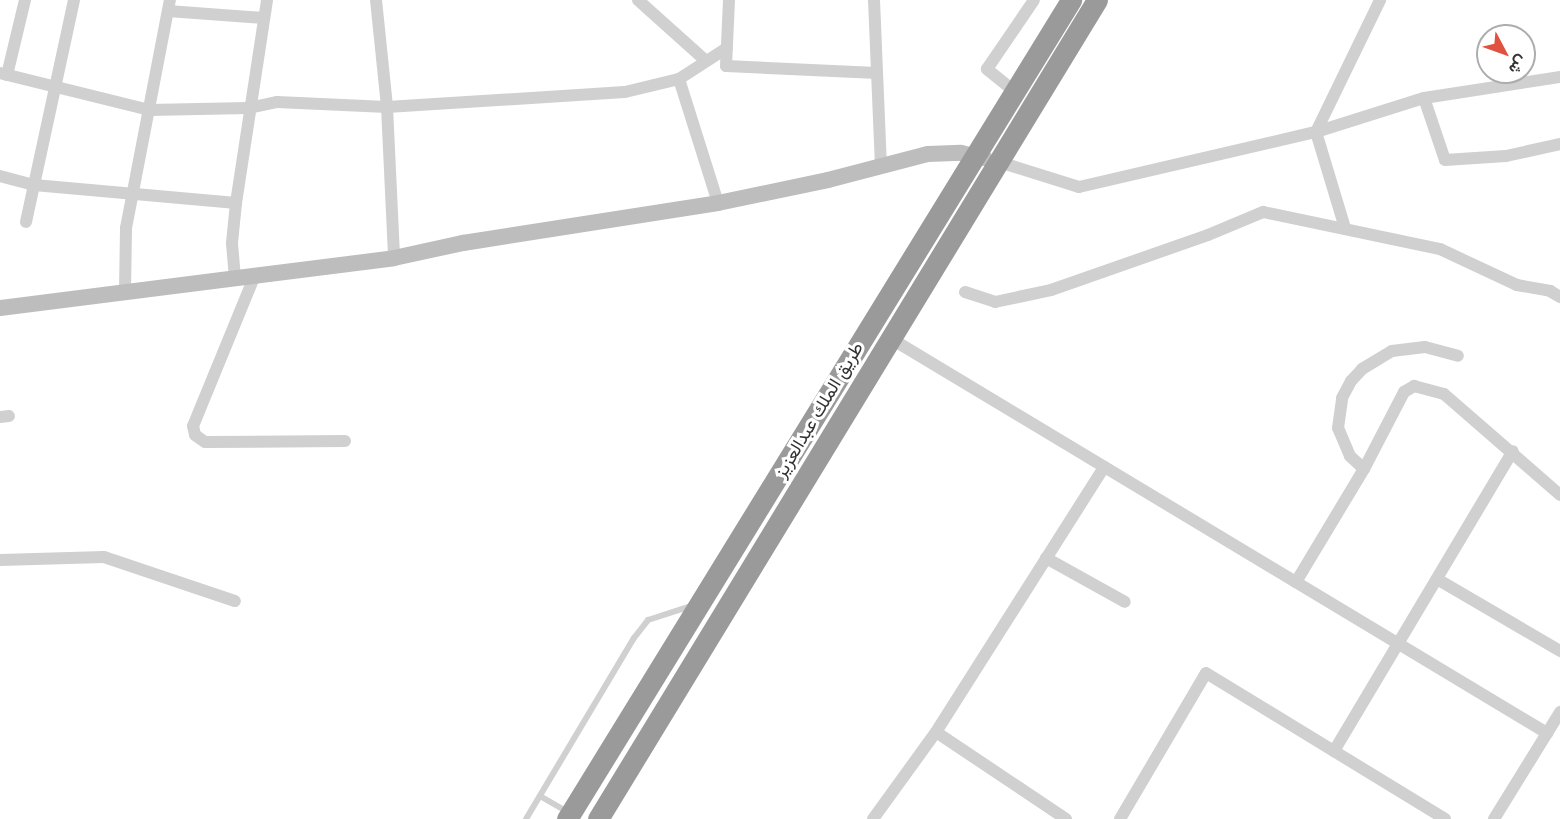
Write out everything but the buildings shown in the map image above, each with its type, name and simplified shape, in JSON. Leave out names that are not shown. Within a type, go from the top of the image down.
[{"type":"highway","name":"طريق الملك عبدالعزيز","points":[[569,816],[1071,0]]},
{"type":"highway","name":"طريق الملك عبدالعزيز","points":[[598,819],[996,161],[1097,0]]},
{"type":"street","points":[[25,0],[3,74],[149,110],[249,108],[277,102],[387,106],[625,92],[679,79],[727,48]]},
{"type":"street","points":[[26,222],[74,0]]},
{"type":"street","points":[[235,278],[232,243],[236,203],[267,0]]},
{"type":"street","points":[[376,0],[387,106],[394,258]]},
{"type":"street","points":[[638,0],[706,61]]},
{"type":"street","points":[[729,0],[726,66],[877,73]]},
{"type":"street","points":[[874,0],[881,164]]},
{"type":"street","points":[[1014,91],[987,69],[1034,0]]},
{"type":"street","points":[[1345,228],[1316,132],[1380,0]]},
{"type":"street","points":[[125,292],[126,228],[169,6],[264,18]]},
{"type":"street","points":[[0,308],[394,258],[498,237],[718,203],[828,180],[881,164],[928,154],[974,156],[1079,187],[1316,132],[1424,98],[1560,77]]},
{"type":"street","points":[[679,79],[718,203]]},
{"type":"street","points":[[1424,98],[1445,160],[1506,156],[1560,144]]},
{"type":"street","points":[[0,176],[34,185],[236,203]]},
{"type":"street","points":[[965,292],[995,302],[1051,290],[1197,239],[1263,212],[1440,249],[1517,285],[1550,291],[1560,297]]},
{"type":"street","points":[[255,275],[193,426],[195,435],[206,442],[345,441]]},
{"type":"street","points":[[890,338],[1547,733]]},
{"type":"street","points":[[1364,469],[1350,456],[1338,428],[1337,413],[1351,381],[1376,359],[1408,348],[1440,350],[1458,356]]},
{"type":"street","points":[[1296,582],[1364,469],[1404,392],[1414,386],[1443,394],[1513,451],[1560,495]]},
{"type":"street","points":[[1334,751],[1513,451]]},
{"type":"street","points":[[873,819],[936,732],[1104,467]]},
{"type":"street","points":[[0,560],[104,557],[235,601]]},
{"type":"street","points":[[1046,558],[1125,602]]},
{"type":"street","points":[[1437,579],[1560,651]]},
{"type":"street","points":[[1120,819],[1206,673],[1445,819]]},
{"type":"street","points":[[1494,819],[1560,712]]},
{"type":"street","points":[[936,732],[1062,818]]},
{"type":"lane","points":[[526,819],[634,638],[648,620],[672,609],[700,604]]},
{"type":"lane","points":[[540,796],[569,816]]}]
